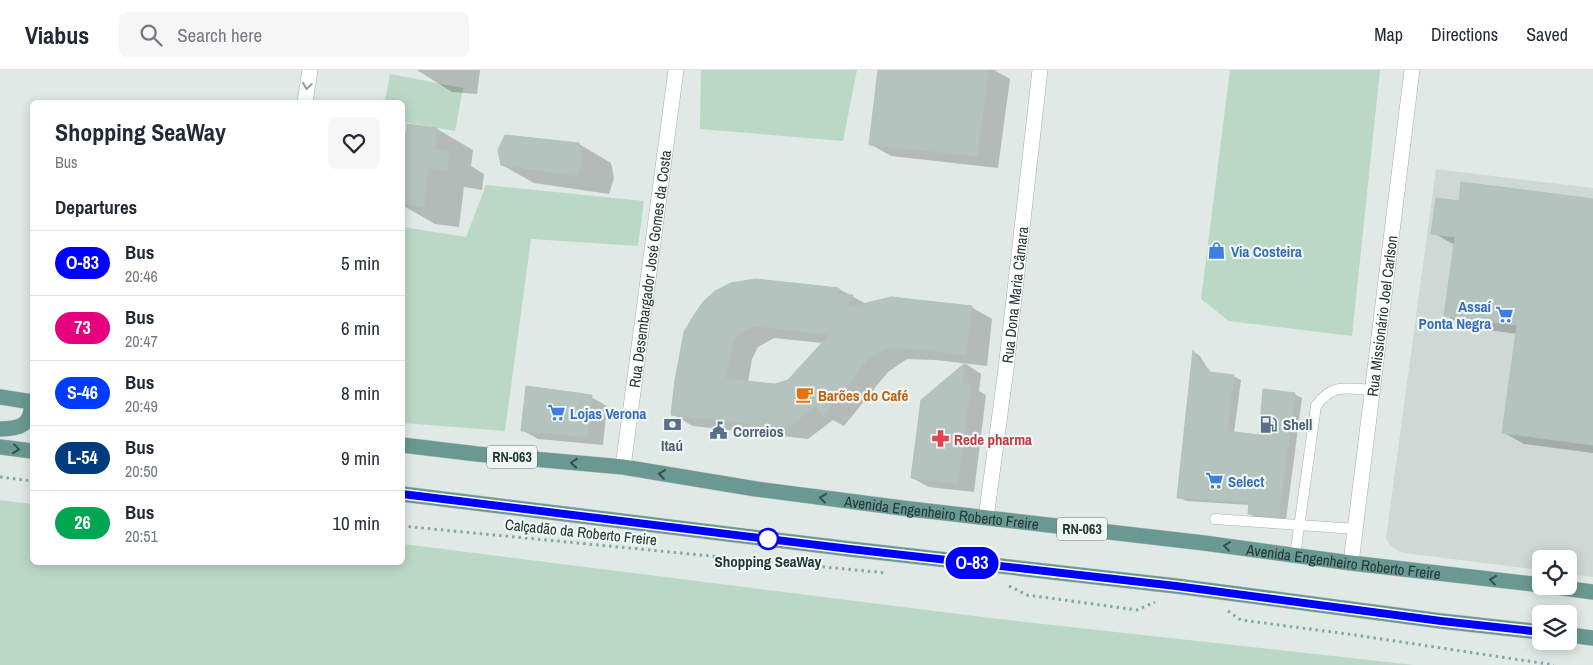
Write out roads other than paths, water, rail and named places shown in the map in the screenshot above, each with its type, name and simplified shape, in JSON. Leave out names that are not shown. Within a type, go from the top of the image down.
[{"type":"main road","points":[[0,397],[30,401]]},
{"type":"main road","points":[[0,429],[14,429],[26,423],[30,416]]},
{"type":"main road","name":"Avenida Engenheiro Roberto Freire","points":[[405,445],[623,467],[756,490],[1532,584]]},
{"type":"main road","points":[[0,447],[30,451]]},
{"type":"main road","points":[[405,494],[850,549],[1176,586],[1532,631]]},
{"type":"main road","points":[[1577,590],[1593,592]]},
{"type":"main road","points":[[1577,636],[1593,638]]},
{"type":"street","points":[[305,100],[310,70]]},
{"type":"street","name":"Rua Desembargador José Gomes da Costa","points":[[623,467],[676,70]]},
{"type":"street","name":"Rua Dona Maria Câmara","points":[[986,518],[1006,369],[1040,70]]},
{"type":"street","name":"Rua Missionário Joel Carlson","points":[[1352,563],[1412,70]]},
{"type":"lane","points":[[1296,556],[1316,406],[1328,392],[1337,388],[1374,390]]},
{"type":"lane","points":[[1215,519],[1356,530]]},
{"type":"place","name":"Via Costeira","points":[[1217,251]]},
{"type":"place","name":"Assaí Ponta Negra","points":[[1505,315]]},
{"type":"place","name":"Barões do Café","points":[[804,395]]},
{"type":"place","name":"Lojas Verona","points":[[556,413]]},
{"type":"place","name":"Itaú","points":[[672,424]]},
{"type":"place","name":"Shell","points":[[1269,424]]},
{"type":"place","name":"Correios","points":[[719,431]]},
{"type":"place","name":"Rede pharma","points":[[940,439]]},
{"type":"place","name":"Select","points":[[1214,481]]},
{"type":"place","name":"Shopping SeaWay","points":[[768,539]]}]
